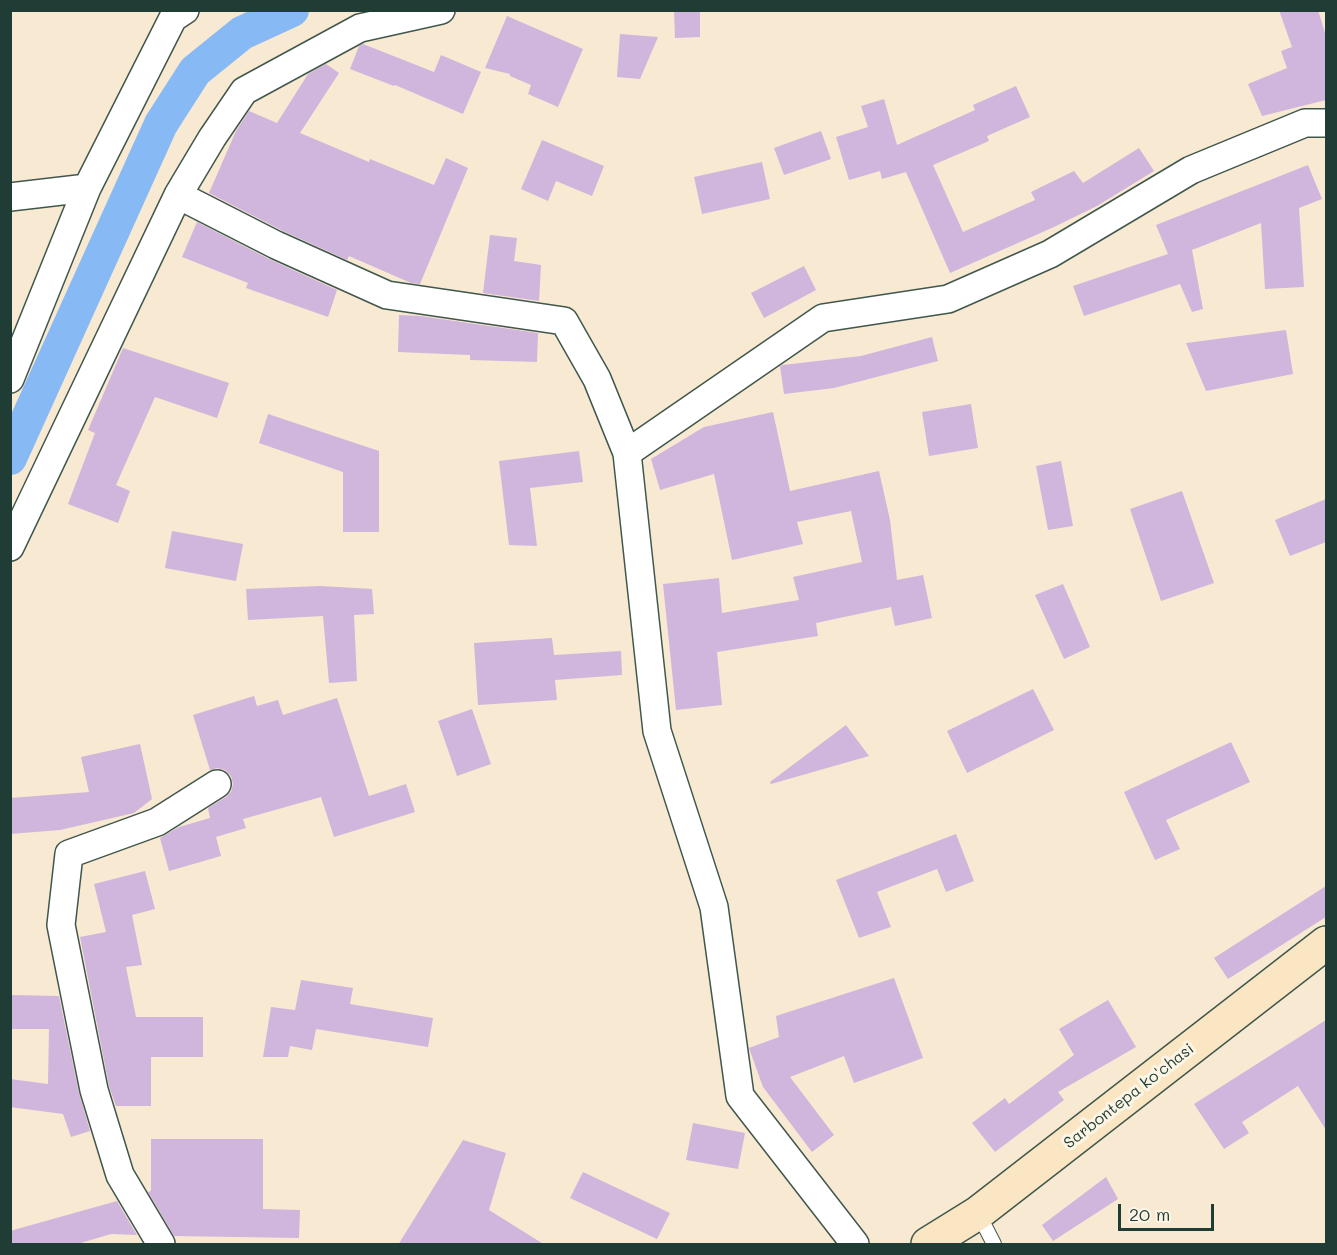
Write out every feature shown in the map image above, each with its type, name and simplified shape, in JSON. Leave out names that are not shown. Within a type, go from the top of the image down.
[{"type":"street","points":[[10,379],[87,188],[173,18],[185,10]]},
{"type":"street","points":[[10,546],[178,195],[212,138],[244,91],[360,28],[441,10]]},
{"type":"street","points":[[627,453],[823,318],[948,299],[1050,254],[1191,170],[1305,123],[1326,123]]},
{"type":"street","points":[[10,197],[87,188]]},
{"type":"street","points":[[178,195],[276,245],[387,295],[564,321],[597,380],[627,453],[657,731],[714,907],[740,1096],[855,1245]]},
{"type":"street","points":[[161,1245],[120,1175],[94,1090],[61,925],[69,854],[157,822],[217,784]]},
{"type":"street","name":"Sarbontepa ko'chasi","points":[[928,1245],[978,1213],[1326,943]]},
{"type":"lane","points":[[978,1213],[994,1245]]},
{"type":"building","points":[[674,10],[700,10],[700,37],[675,38]]},
{"type":"building","points":[[1279,10],[1318,10],[1326,36],[1326,100],[1262,116],[1248,84],[1287,68],[1281,51],[1292,47]]},
{"type":"building","points":[[507,16],[583,49],[558,107],[528,94],[531,85],[510,74],[485,68]]},
{"type":"building","points":[[620,34],[658,37],[640,79],[617,77]]},
{"type":"building","points":[[363,44],[434,72],[441,55],[481,72],[463,114],[350,69],[359,46]]},
{"type":"building","points":[[326,64],[339,73],[300,133],[369,162],[370,159],[434,185],[446,158],[468,168],[420,284],[411,283],[349,256],[347,260],[283,231],[209,193],[236,131],[249,111],[277,123],[308,74]]},
{"type":"building","points":[[1016,86],[1030,117],[987,136],[989,141],[933,165],[963,232],[1035,200],[1031,192],[1074,171],[1083,183],[1139,148],[1154,171],[1097,206],[950,273],[906,172],[882,179],[880,171],[849,180],[836,137],[868,127],[861,106],[884,99],[897,145],[975,110],[973,105]]},
{"type":"building","points":[[821,131],[831,159],[784,175],[774,148]]},
{"type":"building","points":[[542,140],[604,166],[592,196],[556,181],[548,201],[521,189]]},
{"type":"building","points":[[762,162],[770,199],[702,214],[694,177]]},
{"type":"building","points":[[1308,165],[1322,199],[1299,208],[1304,287],[1265,289],[1261,223],[1192,250],[1203,309],[1192,312],[1180,284],[1084,316],[1073,286],[1168,254],[1156,225]]},
{"type":"building","points":[[197,222],[269,259],[337,290],[328,317],[246,288],[248,283],[182,257]]},
{"type":"building","points":[[490,235],[517,238],[514,261],[541,265],[539,301],[483,293]]},
{"type":"building","points":[[804,266],[816,290],[764,318],[751,293]]},
{"type":"building","points":[[399,315],[538,333],[537,362],[470,360],[470,355],[398,352]]},
{"type":"building","points":[[1286,330],[1293,374],[1206,391],[1186,343]]},
{"type":"building","points":[[932,337],[938,361],[834,388],[784,394],[780,366],[861,356]]},
{"type":"building","points":[[123,348],[229,383],[217,418],[155,397],[116,485],[130,491],[118,523],[68,504],[95,433],[88,430]]},
{"type":"building","points":[[971,404],[978,448],[929,456],[922,412]]},
{"type":"building","points":[[773,412],[790,491],[879,471],[890,520],[897,580],[923,575],[932,618],[895,626],[891,607],[816,623],[818,636],[717,652],[722,705],[676,710],[663,584],[719,578],[722,613],[799,600],[793,577],[862,562],[851,511],[797,522],[803,544],[732,560],[714,474],[660,490],[651,459],[704,427]]},
{"type":"building","points":[[268,414],[379,451],[379,532],[343,532],[343,472],[259,443]]},
{"type":"building","points":[[579,451],[583,482],[530,488],[537,546],[509,545],[499,461]]},
{"type":"building","points":[[1061,461],[1073,526],[1048,530],[1036,466]]},
{"type":"building","points":[[1182,491],[1214,583],[1161,601],[1130,509]]},
{"type":"building","points":[[1326,499],[1326,542],[1290,556],[1275,520]]},
{"type":"building","points":[[172,531],[243,544],[236,581],[165,568]]},
{"type":"building","points":[[1063,584],[1090,647],[1064,659],[1035,595]]},
{"type":"building","points":[[320,586],[372,589],[374,614],[354,615],[357,681],[329,683],[323,616],[248,620],[246,589]]},
{"type":"building","points":[[552,638],[554,655],[621,651],[622,675],[555,680],[557,700],[478,705],[474,643]]},
{"type":"building","points":[[1033,689],[1054,730],[967,773],[947,731]]},
{"type":"building","points":[[254,696],[257,706],[278,700],[283,715],[337,698],[369,796],[406,784],[415,812],[334,837],[321,797],[243,819],[246,828],[216,837],[221,856],[169,871],[160,838],[179,827],[210,818],[208,808],[226,797],[231,792],[233,784],[231,776],[225,770],[217,768],[210,770],[193,715]]},
{"type":"building","points":[[472,709],[491,764],[457,776],[438,721]]},
{"type":"building","points":[[846,725],[869,756],[771,784],[770,782]]},
{"type":"building","points":[[1231,742],[1250,782],[1166,820],[1180,849],[1155,860],[1124,792]]},
{"type":"building","points":[[140,744],[152,799],[134,813],[60,830],[10,834],[10,798],[89,792],[81,757]]},
{"type":"building","points":[[956,834],[974,881],[946,892],[937,869],[877,892],[891,927],[859,938],[836,880]]},
{"type":"building","points":[[145,871],[155,909],[132,915],[142,965],[126,967],[136,1017],[203,1017],[203,1057],[151,1057],[151,1106],[116,1106],[109,1086],[80,937],[106,932],[94,884]]},
{"type":"building","points":[[1326,886],[1326,917],[1228,979],[1214,958]]},
{"type":"building","points":[[894,978],[923,1058],[854,1083],[844,1056],[790,1077],[834,1135],[812,1152],[763,1087],[749,1048],[779,1037],[776,1016]]},
{"type":"building","points":[[301,980],[353,988],[350,1004],[433,1018],[428,1047],[316,1029],[312,1050],[290,1046],[288,1057],[263,1057],[271,1007],[295,1010]]},
{"type":"building","points":[[10,995],[59,996],[79,1093],[90,1131],[71,1137],[63,1114],[10,1107],[10,1079],[48,1084],[49,1029],[10,1029]]},
{"type":"building","points":[[1108,1000],[1136,1047],[1058,1092],[1064,1100],[995,1152],[972,1123],[1005,1098],[1009,1104],[1074,1055],[1059,1029]]},
{"type":"building","points":[[1326,1020],[1326,1130],[1298,1086],[1242,1122],[1249,1133],[1224,1149],[1194,1104]]},
{"type":"building","points":[[693,1123],[745,1133],[738,1169],[686,1160]]},
{"type":"building","points":[[151,1139],[263,1139],[263,1209],[300,1210],[299,1238],[174,1236],[148,1192],[151,1191]]},
{"type":"building","points":[[463,1140],[506,1153],[489,1210],[545,1245],[398,1245]]},
{"type":"building","points":[[583,1172],[670,1213],[657,1239],[570,1198]]},
{"type":"building","points":[[1106,1177],[1118,1199],[1053,1241],[1042,1225]]},
{"type":"building","points":[[117,1201],[137,1235],[111,1234],[74,1245],[10,1245],[10,1231]]},
{"type":"waterway","points":[[10,458],[161,124],[195,71],[242,33],[292,10]]}]
